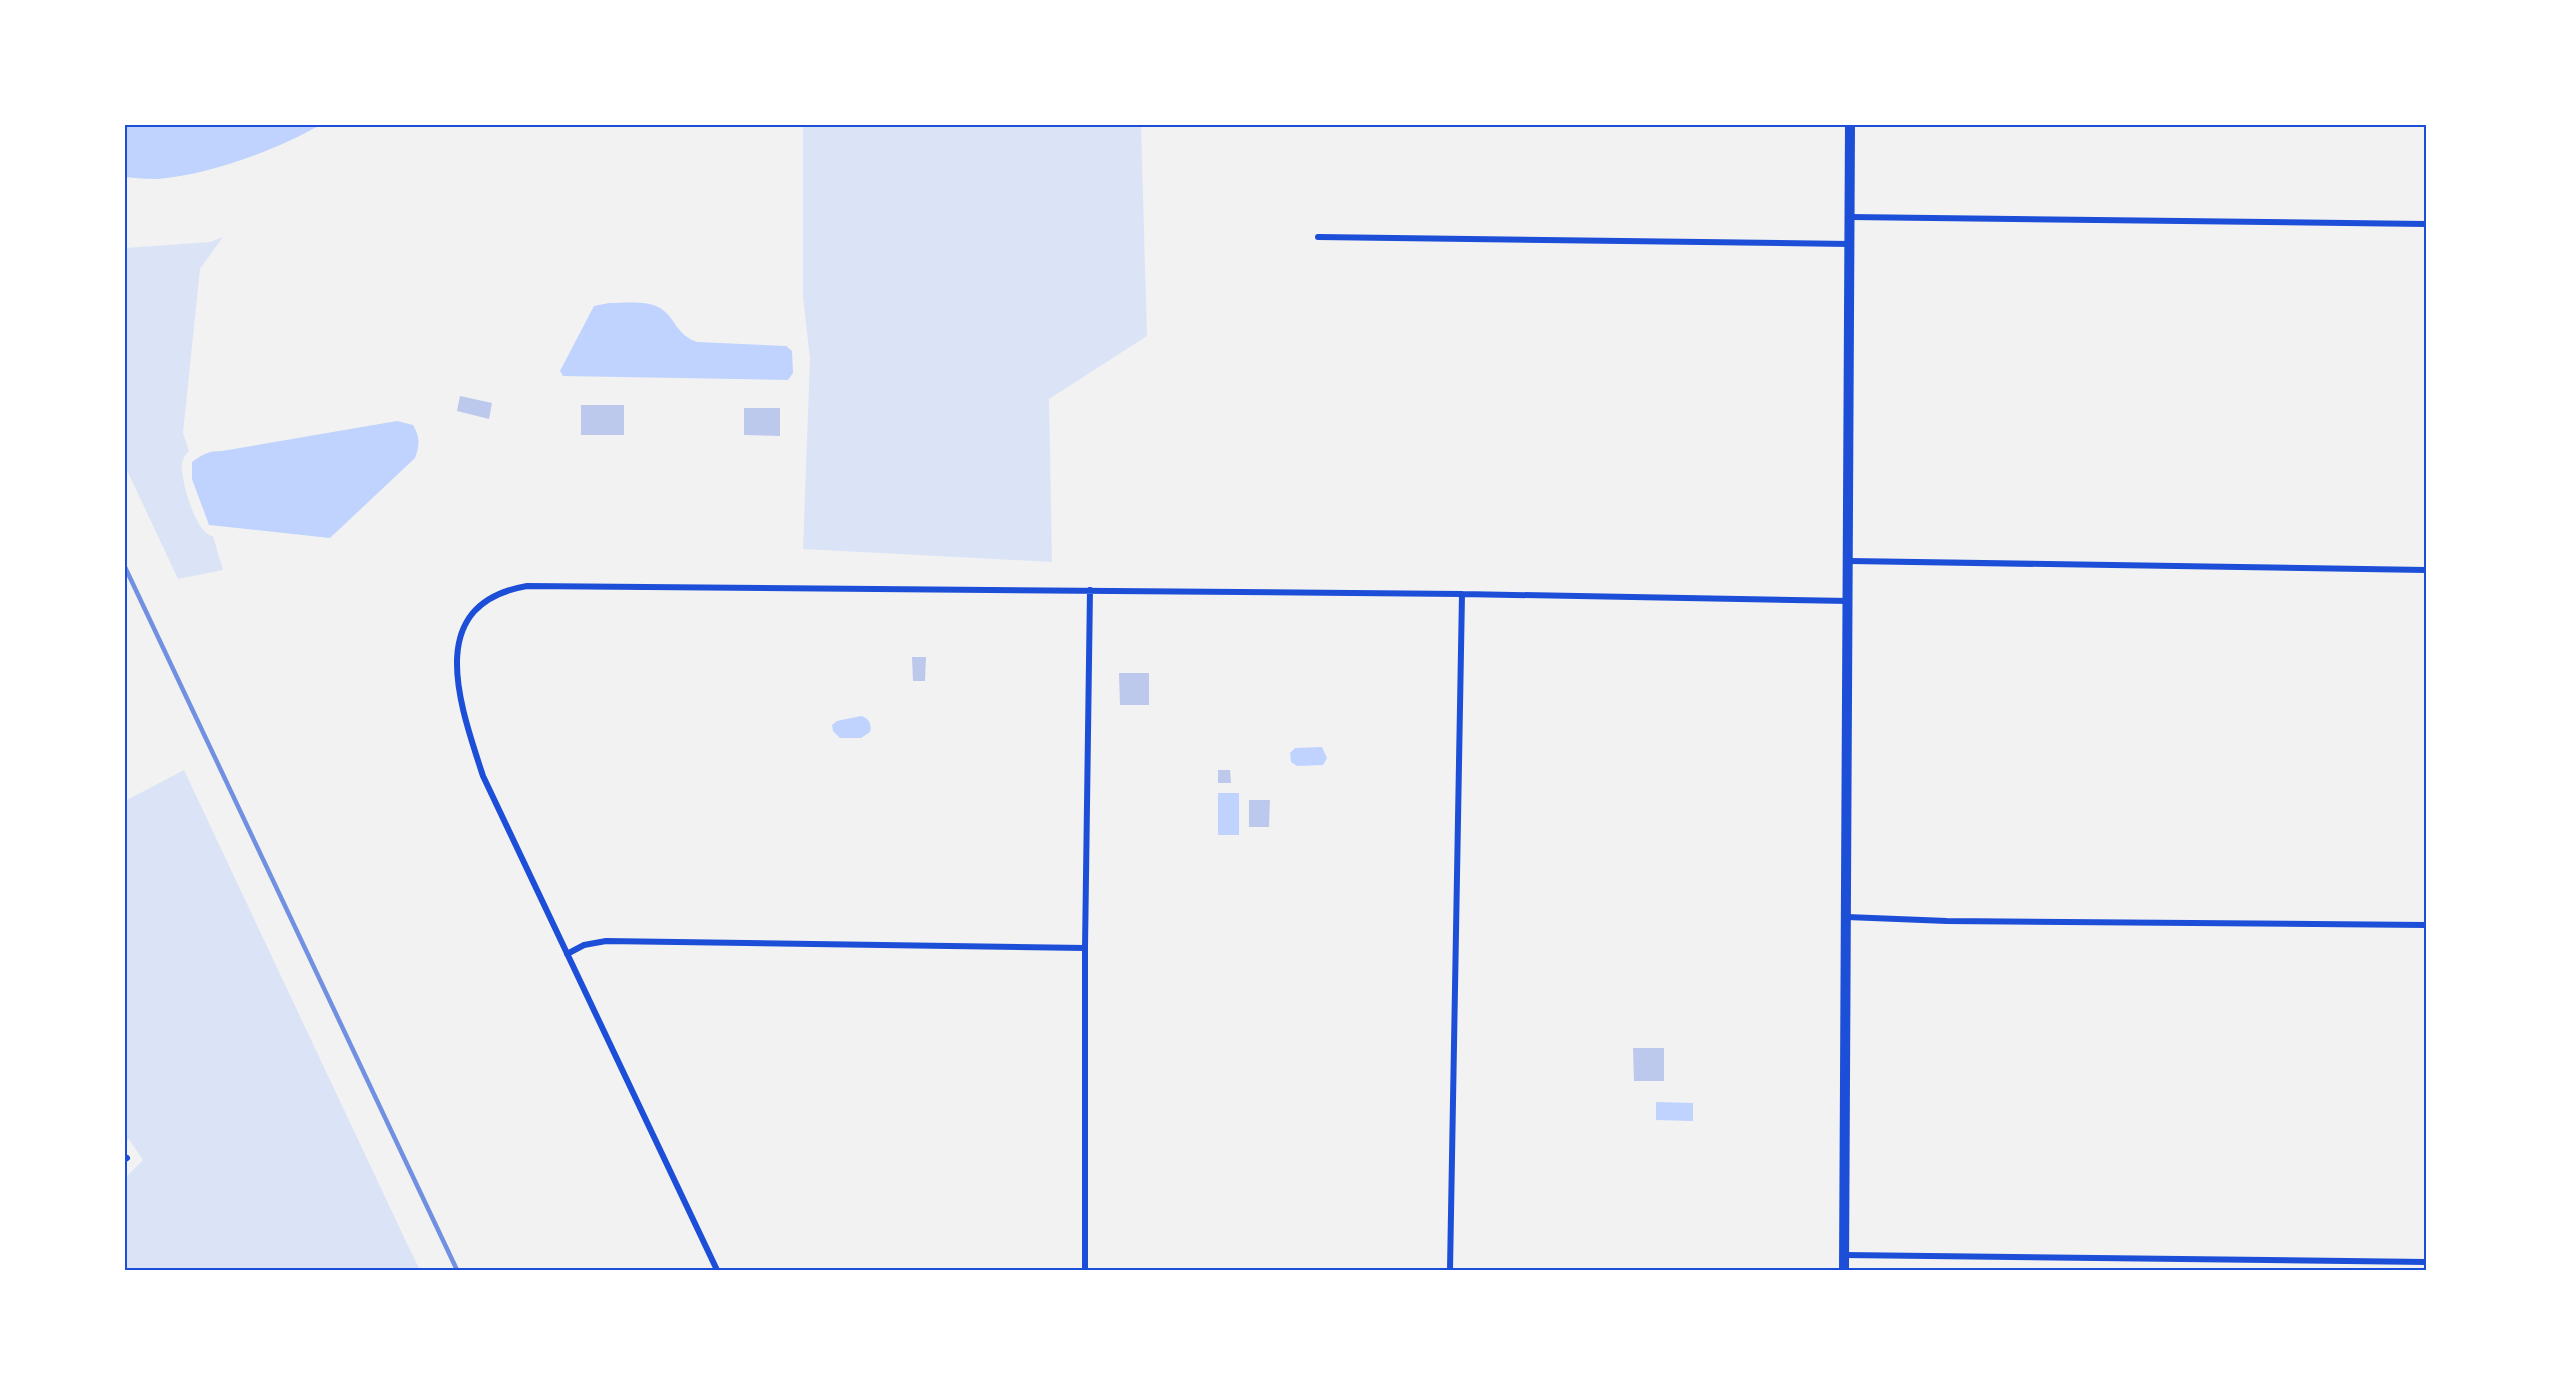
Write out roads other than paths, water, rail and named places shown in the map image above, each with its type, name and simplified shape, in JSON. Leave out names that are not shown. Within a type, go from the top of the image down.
[{"type":"street","points":[[1844,1270],[1850,561],[1850,124]]},
{"type":"street","points":[[1850,217],[2427,224]]},
{"type":"street","points":[[1318,237],[1850,244]]},
{"type":"street","points":[[1850,561],[2427,570]]},
{"type":"street","points":[[717,1270],[483,776],[468,730],[458,682],[456,650],[461,631],[472,613],[488,598],[505,589],[527,586],[1462,594],[1849,602]]},
{"type":"street","points":[[1085,1270],[1085,948],[1090,590]]},
{"type":"street","points":[[1450,1270],[1462,594]]},
{"type":"street","points":[[1847,917],[1947,921],[2427,925]]},
{"type":"street","points":[[567,954],[584,945],[606,942],[1085,948]]},
{"type":"street","points":[[1844,1255],[2427,1262]]},
{"type":"water","points":[[125,124],[320,125],[242,160],[177,177],[157,179],[125,177]]},
{"type":"water","points":[[635,302],[655,305],[670,317],[680,331],[697,342],[786,346],[792,351],[793,373],[788,380],[563,376],[560,371],[594,306]]},
{"type":"water","points":[[397,421],[413,425],[415,429],[418,449],[415,458],[330,538],[209,525],[192,479],[192,462],[203,455]]},
{"type":"water","points":[[861,716],[868,720],[871,726],[870,732],[861,738],[840,738],[833,731],[832,725],[837,721]]},
{"type":"water","points":[[1322,747],[1327,758],[1323,765],[1297,766],[1291,762],[1290,753],[1295,748]]},
{"type":"water","points":[[1218,793],[1239,793],[1239,835],[1218,835]]},
{"type":"water","points":[[1656,1102],[1693,1103],[1693,1121],[1656,1120]]},
{"type":"railway","points":[[124,565],[457,1270]]}]
